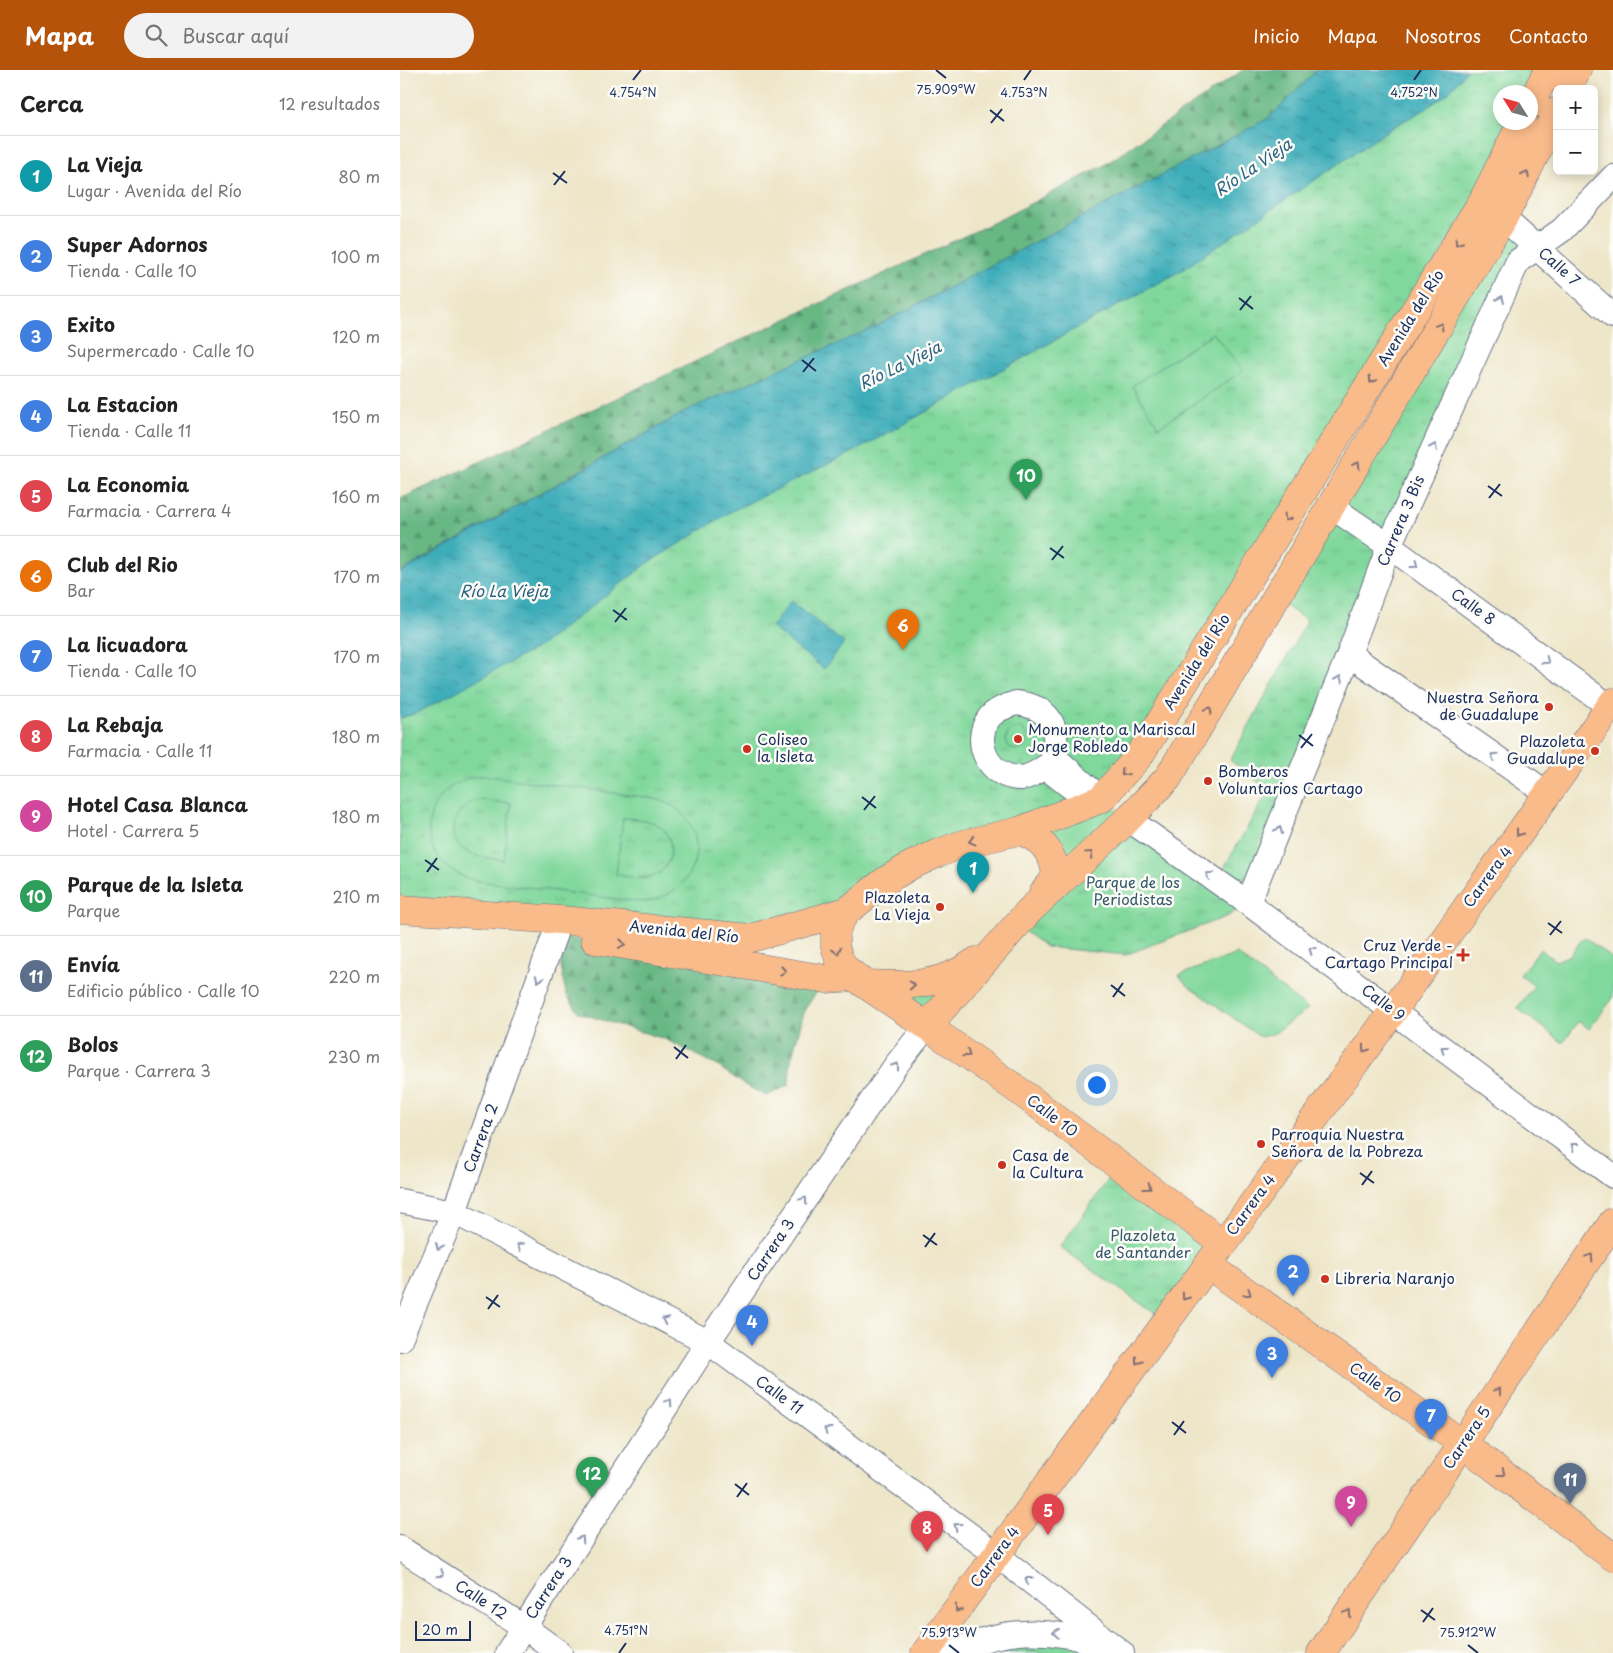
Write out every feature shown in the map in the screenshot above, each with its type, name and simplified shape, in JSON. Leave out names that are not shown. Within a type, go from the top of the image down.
[{"type":"main road","points":[[1538,89],[1548,70]]},
{"type":"main road","points":[[1570,85],[1577,70]]},
{"type":"main road","name":"Avenida del Río","points":[[400,920],[555,934],[826,979],[859,980],[900,986],[923,984],[944,979],[965,970],[982,957],[1039,899],[1128,819],[1168,778],[1504,217],[1553,120]]},
{"type":"main road","name":"Avenida del Río","points":[[400,909],[561,920],[751,938],[847,911],[885,881],[910,866],[936,854],[963,844],[1020,831],[1101,799],[1139,756],[1483,200],[1518,130]]},
{"type":"main road","name":"Carrera 4","points":[[925,1653],[1393,1011],[1612,706]]},
{"type":"main road","name":"Calle 9","points":[[1101,799],[1128,819]]},
{"type":"main road","points":[[1020,831],[1040,841],[1050,853],[1056,867],[1056,876],[1039,899]]},
{"type":"main road","name":"Avenida del Río","points":[[986,960],[1039,899]]},
{"type":"main road","name":"Calle 10","points":[[847,911],[835,933],[835,946],[839,959],[846,969],[859,980],[1022,1093],[1216,1254],[1613,1557]]},
{"type":"main road","name":"Carrera 3","points":[[927,1026],[986,960]]},
{"type":"main road","name":"Carrera 5","points":[[1321,1653],[1613,1222]]},
{"type":"street","name":"Carrera 3 Bis","points":[[1248,903],[1349,654],[1389,546],[1518,261],[1562,230],[1612,177]]},
{"type":"street","name":"Calle 7","points":[[1483,200],[1613,316]]},
{"type":"street","name":"Calle 8","points":[[1332,507],[1612,706]]},
{"type":"street","points":[[1349,654],[1548,794]]},
{"type":"street","name":"Calle 9","points":[[1049,762],[1078,776],[1101,799]]},
{"type":"street","name":"Calle 9","points":[[1128,819],[1248,903],[1613,1176]]},
{"type":"street","name":"Carrera 2","points":[[400,1339],[454,1212],[555,934]]},
{"type":"street","name":"Carrera 3","points":[[507,1653],[708,1342],[896,1065],[927,1026]]},
{"type":"street","name":"Calle 11","points":[[400,1201],[454,1212],[708,1342],[996,1555],[1120,1653]]},
{"type":"street","name":"Calle 12","points":[[400,1548],[524,1627],[560,1653]]},
{"type":"street","points":[[952,1653],[985,1639],[1010,1633],[1034,1632],[1059,1633],[1083,1638],[1120,1653]]},
{"type":"green space","points":[[1243,70],[1317,70],[1269,118],[875,327],[690,409],[400,572],[400,499],[999,220],[1103,166]]},
{"type":"green space","points":[[1467,70],[1548,70],[1536,85],[1493,85],[1493,130],[1518,130],[1101,799],[885,881],[751,938],[400,909],[400,718],[417,713],[732,510],[853,452],[1182,270],[1393,127],[1422,111],[1448,93]]},
{"type":"green space","points":[[1504,217],[1537,247],[1518,261],[1261,875],[1238,880],[1223,869],[1269,790],[1230,760],[1307,621],[1276,599]]},
{"type":"green space","points":[[1213,333],[1243,371],[1159,427],[1132,386]]},
{"type":"green space","points":[[1017,728],[1025,731],[1028,739],[1025,747],[1017,750],[1009,747],[1006,739],[1009,731]]},
{"type":"green space","points":[[476,776],[489,776],[651,798],[670,804],[688,821],[695,836],[696,852],[692,867],[685,880],[673,891],[658,899],[640,902],[479,881],[458,874],[442,862],[433,846],[429,830],[432,813],[440,797],[455,784]],"holes":[[[479,800],[511,803],[504,860],[469,853],[458,845],[454,837],[454,822],[458,814],[463,808]],[[623,818],[639,819],[654,823],[667,834],[670,842],[670,857],[667,865],[654,876],[640,878],[616,875]]]},
{"type":"green space","points":[[1101,799],[1128,819],[927,1026],[900,986],[944,979],[1051,884],[1034,837]]},
{"type":"green space","name":"Parque de los Periodistas","points":[[1128,819],[1248,903],[1228,916],[1125,955],[1046,947],[1016,925]]},
{"type":"green space","points":[[555,934],[590,943],[826,979],[805,1009],[790,1064],[789,1085],[767,1096],[748,1087],[716,1065],[665,1039],[579,1013],[566,994]]},
{"type":"green space","points":[[1584,937],[1613,959],[1613,998],[1589,1029],[1579,1021],[1563,1043],[1517,1008],[1534,986],[1520,975],[1540,949],[1556,961],[1570,955]]},
{"type":"green space","points":[[1237,954],[1308,1009],[1273,1034],[1260,1037],[1186,984],[1179,975]]},
{"type":"green space","name":"Plazoleta de Santander","points":[[1118,1166],[1224,1244],[1167,1322],[1060,1247]]},
{"type":"green space","points":[[1010,1633],[1119,1653],[952,1653]]},
{"type":"water","name":"Río La Vieja","points":[[1317,70],[1467,70],[1448,93],[1422,111],[1393,127],[1182,270],[853,452],[732,511],[648,563],[540,646],[417,713],[400,718],[400,573],[690,409],[875,327],[1269,118]]},
{"type":"water","points":[[791,601],[844,643],[824,669],[771,627]]},
{"type":"place","name":"Parque de la Isleta","points":[[1026,500]]},
{"type":"place","name":"Club del Rio","points":[[903,650]]},
{"type":"place","name":"Nuestra Señora de Guadalupe","points":[[1549,707]]},
{"type":"place","name":"Monumento a Mariscal Jorge Robledo","points":[[1018,739]]},
{"type":"place","name":"Coliseo la Isleta","points":[[747,749]]},
{"type":"place","name":"Plazoleta Guadalupe","points":[[1595,751]]},
{"type":"place","name":"Bomberos Voluntarios Cartago","points":[[1208,781]]},
{"type":"place","name":"La Vieja","points":[[973,893]]},
{"type":"place","name":"Plazoleta La Vieja","points":[[940,907]]},
{"type":"place","name":"Cruz Verde - Cartago Principal","points":[[1463,955]]},
{"type":"place","name":"Parroquia Nuestra Señora de la Pobreza","points":[[1261,1144]]},
{"type":"place","name":"Casa de la Cultura","points":[[1002,1165]]},
{"type":"place","name":"Libreria Naranjo","points":[[1325,1279]]},
{"type":"place","name":"Super Adornos","points":[[1293,1296]]},
{"type":"place","name":"La Estacion","points":[[752,1346]]},
{"type":"place","name":"Exito","points":[[1272,1378]]},
{"type":"place","name":"La licuadora","points":[[1431,1440]]},
{"type":"place","name":"Bolos","points":[[592,1498]]},
{"type":"place","name":"Envía","points":[[1570,1504]]},
{"type":"place","name":"Hotel Casa Blanca","points":[[1351,1527]]},
{"type":"place","name":"La Economia","points":[[1048,1535]]},
{"type":"place","name":"La Rebaja","points":[[927,1552]]}]
